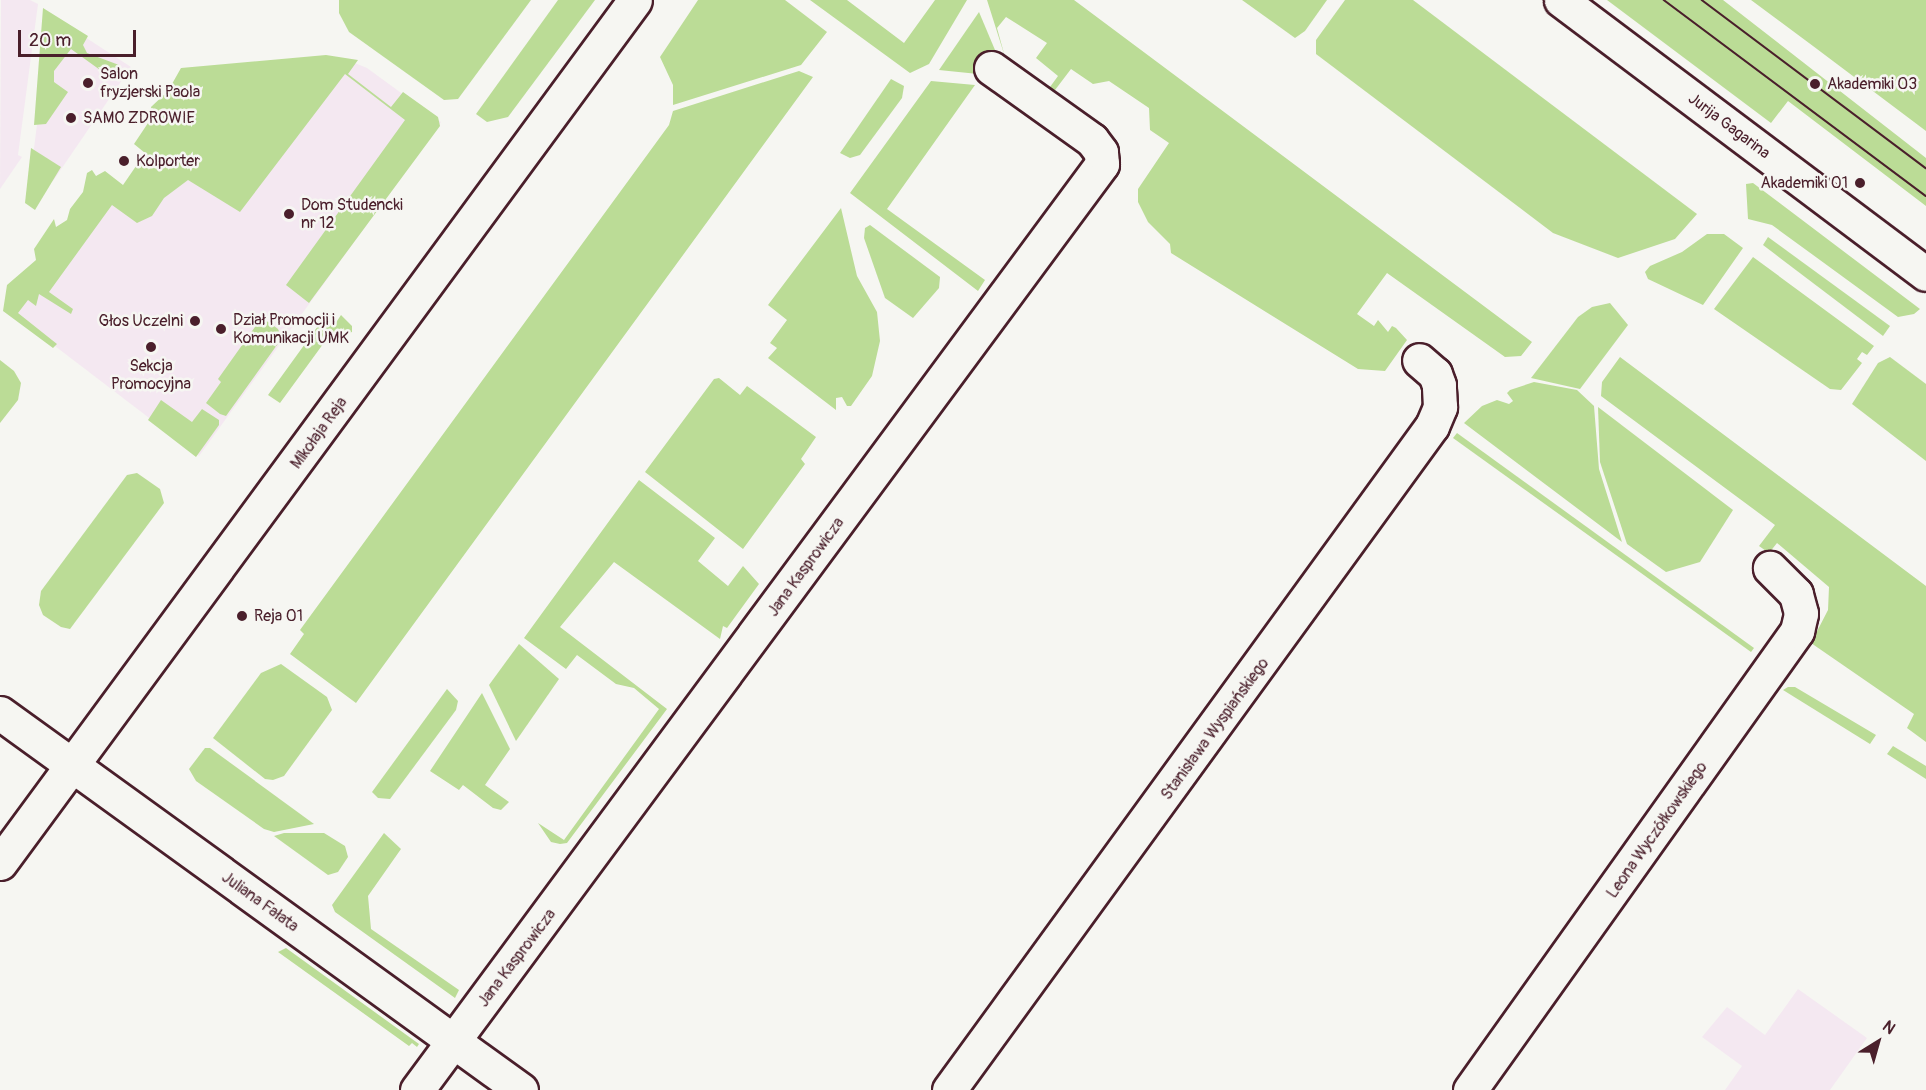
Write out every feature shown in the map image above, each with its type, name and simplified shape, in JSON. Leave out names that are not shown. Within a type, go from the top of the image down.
[{"type":"street","name":"Mikołaja Reja","points":[[0,863],[635,0]]},
{"type":"street","name":"Jurija Gagarina","points":[[1561,0],[1926,274]]},
{"type":"street","name":"Jana Kasprowicza","points":[[417,1090],[1102,164],[1101,153],[1092,140],[991,68]]},
{"type":"street","name":"Stanisława Wyspiańskiego","points":[[949,1090],[1432,426],[1440,407],[1439,385],[1435,374],[1419,360]]},
{"type":"street","name":"Leona Wyczółkowskiego","points":[[1470,1090],[1797,632],[1801,613],[1796,594],[1770,568]]},
{"type":"street","name":"Juliana Fałata","points":[[0,713],[521,1090]]},
{"type":"shaded area","points":[[1,0],[30,0],[38,4],[18,155],[22,157],[0,189]]},
{"type":"shaded area","points":[[51,15],[131,67],[53,181],[32,164]]},
{"type":"shaded area","points":[[347,60],[367,68],[441,122],[199,456],[13,314],[122,189]]},
{"type":"shaded area","points":[[1798,989],[1867,1038],[1830,1090],[1725,1090],[1742,1066],[1702,1037],[1727,1007],[1765,1035]]},
{"type":"green space","points":[[339,0],[531,0],[458,99],[444,100],[349,32],[339,13]]},
{"type":"green space","points":[[558,0],[595,0],[508,117],[487,122],[476,114]]},
{"type":"green space","points":[[698,0],[785,0],[827,32],[801,65],[673,105],[673,85],[660,57]]},
{"type":"green space","points":[[810,0],[847,0],[904,43],[935,0],[967,0],[929,64],[910,73]]},
{"type":"green space","points":[[987,0],[1074,0],[1532,342],[1521,356],[1505,357],[1387,273],[1357,314],[1374,326],[1378,320],[1388,332],[1392,326],[1396,328],[1407,340],[1385,371],[1358,369],[1171,253],[1170,244],[1148,222],[1138,202],[1138,189],[1169,143],[1150,130],[1149,108],[1109,81],[1093,84],[1071,69],[1052,94],[1016,66],[1050,87],[1058,76],[1036,58],[1047,43],[1006,17],[997,28],[1005,57]]},
{"type":"green space","points":[[1242,0],[1327,0],[1305,31],[1295,38]]},
{"type":"green space","points":[[1345,0],[1413,0],[1697,214],[1675,239],[1618,258],[1553,233],[1316,54],[1316,40]]},
{"type":"green space","points":[[1607,0],[1723,0],[1926,158],[1926,206],[1788,101],[1771,123]]},
{"type":"green space","points":[[1751,0],[1926,0],[1926,131],[1813,46]]},
{"type":"green space","points":[[43,8],[88,36],[83,45],[87,53],[119,65],[121,73],[118,79],[107,75],[71,49],[54,71],[54,82],[68,92],[46,124],[34,125]]},
{"type":"green space","points":[[979,12],[995,50],[978,74],[939,70]]},
{"type":"green space","points":[[326,55],[358,60],[348,74],[391,107],[403,92],[438,117],[440,126],[309,303],[286,285],[405,120],[345,74],[240,212],[188,180],[164,198],[152,216],[137,223],[112,205],[49,292],[73,309],[71,314],[39,294],[36,306],[28,300],[18,313],[57,344],[53,348],[3,311],[7,285],[36,260],[34,249],[54,219],[56,227],[67,220],[70,209],[83,192],[87,173],[92,170],[96,176],[105,171],[123,185],[145,153],[134,144],[150,120],[151,107],[168,91],[181,68]]},
{"type":"green space","points":[[799,71],[813,77],[356,703],[290,654],[304,634],[300,630],[669,125],[673,111]]},
{"type":"green space","points":[[891,79],[904,86],[902,98],[860,155],[850,158],[840,153]]},
{"type":"green space","points":[[931,81],[975,85],[887,209],[985,280],[978,291],[850,193]]},
{"type":"green space","points":[[31,148],[61,167],[35,210],[25,203]]},
{"type":"green space","points":[[1753,183],[1920,309],[1914,314],[1898,317],[1772,225],[1748,219],[1746,184]]},
{"type":"green space","points":[[841,208],[857,276],[877,312],[880,341],[872,376],[851,406],[847,406],[842,397],[836,398],[836,410],[768,358],[777,348],[770,343],[787,320],[768,305]]},
{"type":"green space","points":[[870,225],[940,277],[939,288],[913,318],[885,298],[864,238],[865,228]]},
{"type":"green space","points":[[1707,234],[1724,234],[1743,248],[1703,305],[1648,279],[1645,272],[1650,266],[1682,252]]},
{"type":"green space","points":[[1768,237],[1890,326],[1883,336],[1763,245]]},
{"type":"green space","points":[[1753,257],[1874,346],[1867,355],[1862,352],[1857,359],[1862,363],[1841,390],[1830,389],[1714,309]]},
{"type":"green space","points":[[1610,303],[1628,325],[1580,389],[1531,378],[1578,317],[1592,307]]},
{"type":"green space","points":[[341,315],[352,326],[352,332],[326,340],[280,403],[268,395],[323,319],[333,327]]},
{"type":"green space","points":[[262,317],[278,329],[282,338],[226,416],[220,414],[206,403],[221,382],[218,379]]},
{"type":"green space","points":[[1620,357],[1926,586],[1926,742],[1907,728],[1914,714],[1811,643],[1828,610],[1829,587],[1777,543],[1769,553],[1759,546],[1775,525],[1601,396],[1602,382]]},
{"type":"green space","points":[[1890,357],[1926,384],[1926,461],[1852,404],[1878,363]]},
{"type":"green space","points":[[0,360],[14,371],[21,383],[18,400],[0,423]]},
{"type":"green space","points":[[719,378],[740,395],[747,386],[816,437],[801,459],[805,464],[743,549],[645,472],[714,379]]},
{"type":"green space","points":[[1534,382],[1577,390],[1594,406],[1599,469],[1622,542],[1464,423],[1482,406],[1497,400],[1509,404],[1513,401],[1507,393],[1510,390]]},
{"type":"green space","points":[[161,400],[192,422],[202,409],[219,420],[219,425],[196,457],[148,420]]},
{"type":"green space","points":[[1598,407],[1733,510],[1700,562],[1666,572],[1627,544],[1600,462]]},
{"type":"green space","points":[[1457,433],[1754,648],[1751,652],[1453,438]]},
{"type":"green space","points":[[137,473],[160,489],[164,503],[70,629],[61,627],[43,615],[39,605],[41,591],[127,475]]},
{"type":"green space","points":[[639,480],[715,538],[698,561],[728,586],[743,566],[759,584],[727,628],[723,626],[720,639],[614,562],[560,627],[667,709],[567,843],[551,842],[538,823],[564,840],[659,709],[634,688],[616,684],[577,655],[566,669],[524,638]]},
{"type":"green space","points":[[519,644],[559,679],[516,741],[489,685]]},
{"type":"green space","points":[[281,664],[327,697],[332,710],[284,776],[273,780],[265,779],[213,738],[261,673]]},
{"type":"green space","points":[[1795,687],[1876,735],[1870,744],[1783,690]]},
{"type":"green space","points":[[447,689],[458,701],[456,710],[390,799],[378,798],[372,792]]},
{"type":"green space","points":[[482,693],[510,749],[485,785],[509,802],[501,810],[493,808],[463,785],[459,790],[430,771]]},
{"type":"green space","points":[[1893,746],[1926,766],[1926,779],[1887,754]]},
{"type":"green space","points":[[205,748],[210,748],[314,824],[274,832],[264,829],[196,781],[189,769]]},
{"type":"green space","points":[[284,833],[324,833],[345,846],[348,857],[338,872],[328,875],[274,836]]},
{"type":"green space","points":[[384,833],[401,849],[368,896],[371,929],[459,990],[455,998],[335,912],[332,905]]},
{"type":"green space","points":[[286,948],[419,1044],[417,1047],[412,1043],[409,1046],[278,952]]},
{"type":"tram line","points":[[1664,0],[1926,196]]},
{"type":"tram line","points":[[1702,0],[1926,168]]},
{"type":"place","name":"Salon fryzjerski Paola","points":[[88,83]]},
{"type":"place","name":"Akademiki 03","points":[[1815,84]]},
{"type":"place","name":"SAMO ZDROWIE","points":[[71,118]]},
{"type":"place","name":"Kolporter","points":[[124,161]]},
{"type":"place","name":"Akademiki 01","points":[[1860,183]]},
{"type":"place","name":"Dom Studencki nr 12","points":[[289,214]]},
{"type":"place","name":"Głos Uczelni","points":[[195,321]]},
{"type":"place","name":"Dział Promocji i Komunikacji UMK","points":[[221,329]]},
{"type":"place","name":"Sekcja Promocyjna","points":[[151,347]]},
{"type":"place","name":"Reja 01","points":[[242,616]]}]
